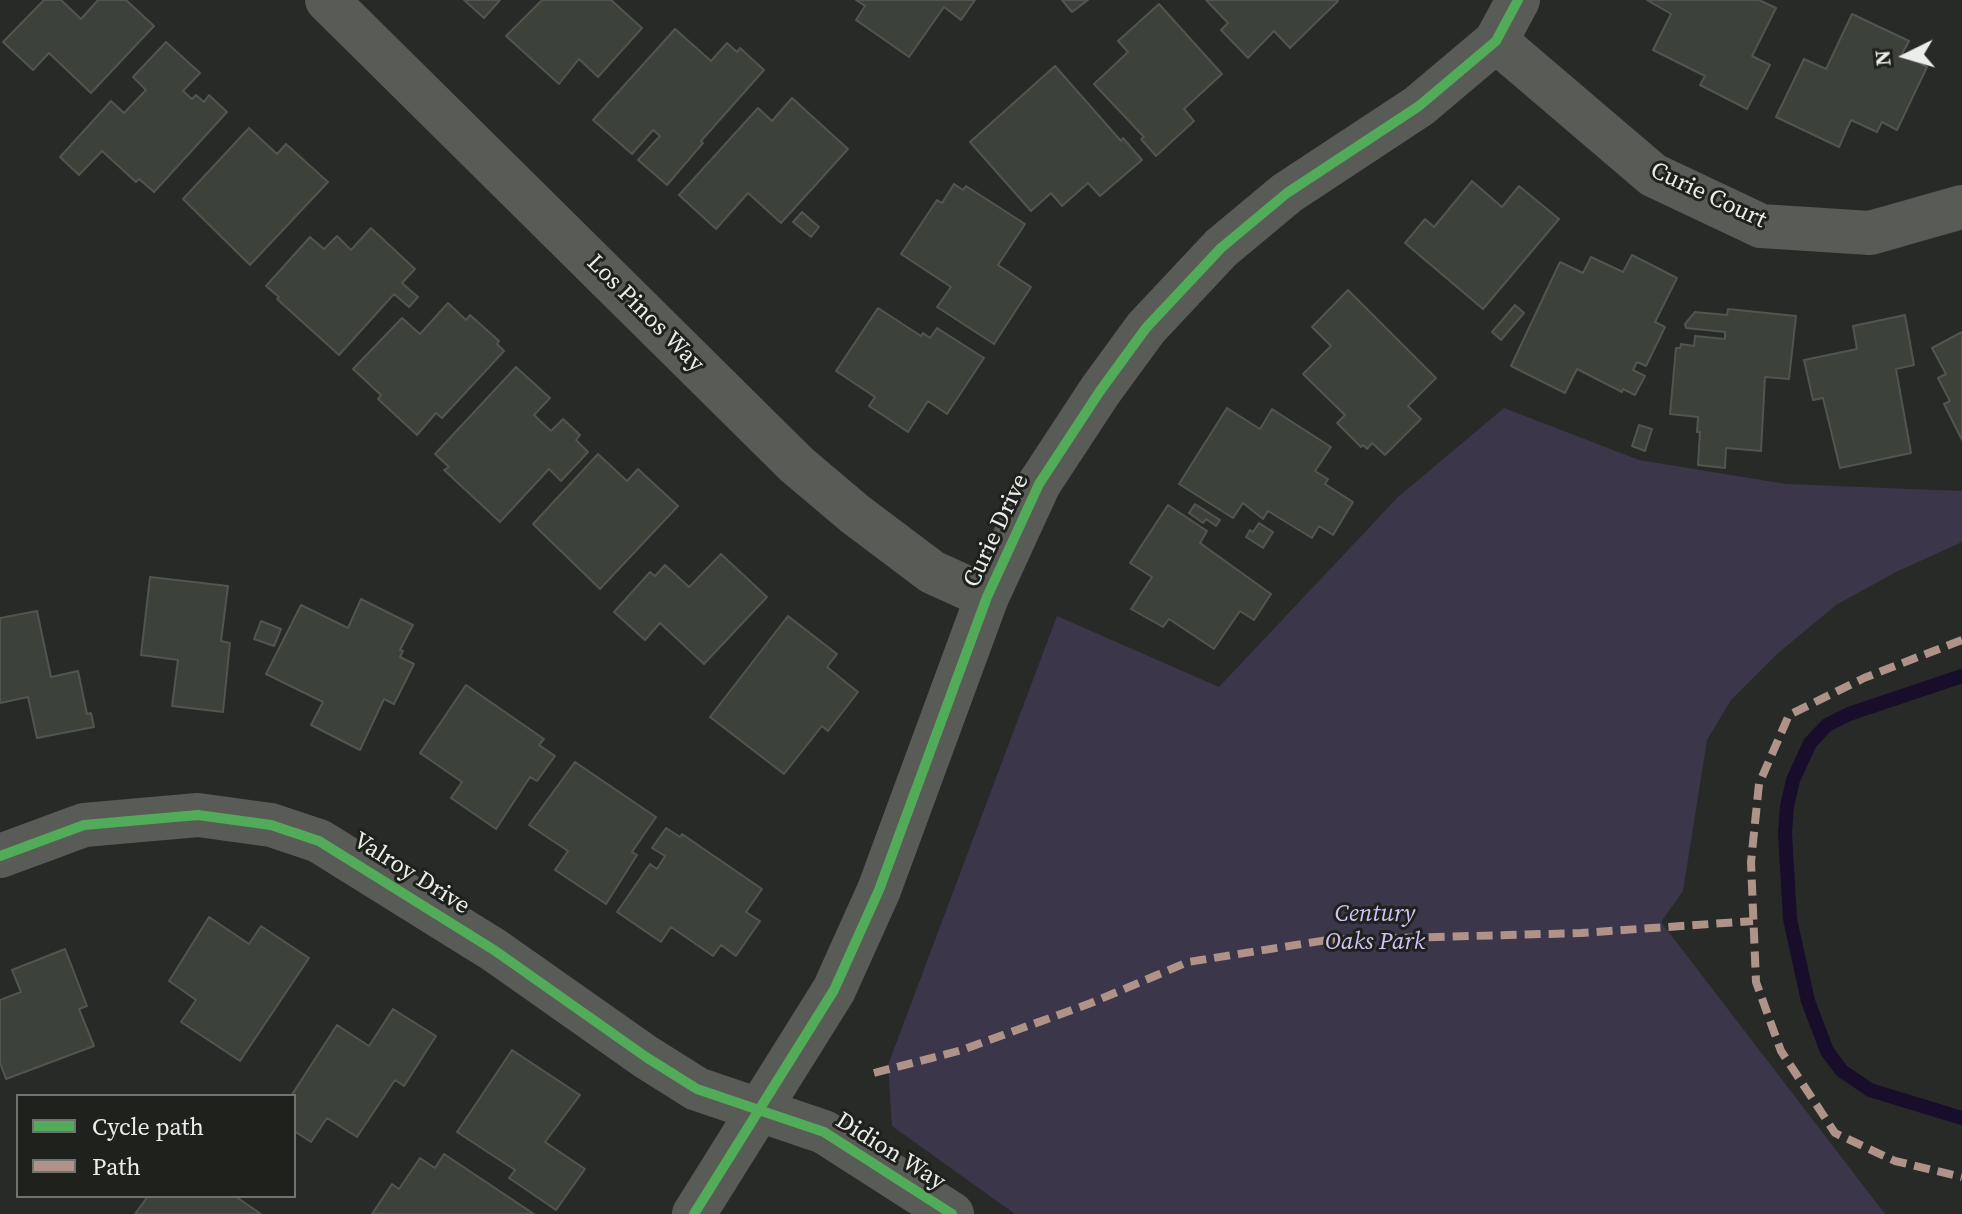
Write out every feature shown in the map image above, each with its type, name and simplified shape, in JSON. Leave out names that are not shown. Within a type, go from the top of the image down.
[{"type":"street","name":"Los Pinos Way","points":[[327,0],[797,465],[932,572],[987,597]]},
{"type":"street","name":"Curie Drive","points":[[694,1214],[834,990],[879,890],[987,597],[1039,484],[1100,391],[1146,328],[1221,248],[1287,193],[1419,106],[1496,41],[1518,0]]},
{"type":"street","name":"Curie Court","points":[[1496,41],[1653,175],[1761,226],[1870,233],[1962,207]]},
{"type":"street","name":"Valroy Drive","points":[[0,856],[84,825],[198,815],[271,825],[319,841],[494,950],[646,1057],[697,1089],[760,1110]]},
{"type":"street","name":"Didion Way","points":[[760,1110],[824,1132],[952,1214]]},
{"type":"green space","name":"Century Oaks Park","points":[[1504,408],[1639,460],[1786,484],[1962,491],[1962,542],[1896,572],[1836,605],[1777,654],[1731,700],[1707,740],[1683,891],[1661,922],[1885,1214],[1015,1214],[892,1126],[888,1065],[1057,616],[1219,687],[1398,497]]},
{"type":"building","points":[[44,0],[61,0],[81,19],[98,0],[126,0],[154,26],[91,93],[49,53],[33,70],[3,42]]},
{"type":"building","points":[[464,0],[500,0],[484,18]]},
{"type":"building","points":[[542,0],[611,0],[642,28],[598,77],[579,59],[559,84],[506,36]]},
{"type":"building","points":[[856,0],[975,0],[961,20],[944,7],[909,57],[856,20],[865,6]]},
{"type":"building","points":[[1062,0],[1088,0],[1072,12]]},
{"type":"building","points":[[1206,0],[1338,1],[1290,48],[1274,31],[1248,58],[1221,30],[1228,23]]},
{"type":"building","points":[[1647,0],[1759,0],[1776,8],[1752,56],[1770,65],[1747,109],[1700,85],[1705,76],[1653,50],[1671,14]]},
{"type":"building","points":[[1159,4],[1222,74],[1184,109],[1194,121],[1156,156],[1141,139],[1144,137],[1094,84],[1128,52],[1118,41]]},
{"type":"building","points":[[1852,14],[1909,41],[1902,54],[1927,67],[1897,130],[1882,122],[1877,132],[1851,120],[1839,147],[1776,117],[1804,59],[1826,69]]},
{"type":"building","points":[[675,29],[711,61],[727,43],[737,52],[740,48],[764,70],[667,185],[638,160],[660,136],[653,130],[632,154],[593,120]]},
{"type":"building","points":[[166,42],[200,73],[183,91],[192,99],[196,95],[204,102],[209,95],[227,112],[154,192],[139,179],[136,182],[102,151],[79,175],[60,157],[111,101],[124,113],[146,90],[133,77]]},
{"type":"building","points":[[1055,66],[1121,141],[1123,138],[1142,160],[1100,196],[1088,183],[1062,206],[1051,193],[1031,211],[970,142]]},
{"type":"building","points":[[792,98],[848,149],[781,223],[748,193],[716,229],[679,195],[758,108],[772,121]]},
{"type":"building","points":[[249,128],[277,154],[286,144],[328,182],[250,265],[183,199]]},
{"type":"building","points":[[1472,181],[1502,207],[1519,186],[1559,219],[1483,309],[1405,243],[1425,219],[1434,227]]},
{"type":"building","points":[[954,184],[963,190],[966,186],[1025,224],[998,265],[1031,287],[994,344],[937,307],[951,287],[901,254],[937,200],[942,203]]},
{"type":"building","points":[[802,212],[819,227],[811,237],[793,222]]},
{"type":"building","points":[[371,228],[415,269],[402,283],[418,297],[409,307],[394,294],[339,355],[266,286],[310,237],[324,249],[337,236],[351,250]]},
{"type":"building","points":[[1632,255],[1677,278],[1655,322],[1665,327],[1646,366],[1637,362],[1633,370],[1645,376],[1635,395],[1623,389],[1622,392],[1577,369],[1565,393],[1511,366],[1560,262],[1583,273],[1591,257],[1623,272]]},
{"type":"building","points":[[1348,290],[1436,378],[1408,406],[1421,419],[1385,455],[1372,443],[1367,449],[1363,445],[1361,447],[1337,423],[1345,415],[1303,374],[1331,346],[1312,327]]},
{"type":"building","points":[[448,303],[466,320],[470,315],[499,341],[497,344],[504,351],[442,418],[436,413],[417,435],[378,399],[381,395],[353,369],[402,318],[420,334]]},
{"type":"building","points":[[1515,305],[1524,313],[1501,340],[1492,332]]},
{"type":"building","points":[[878,308],[921,336],[923,333],[930,338],[937,328],[984,358],[947,414],[928,401],[908,432],[869,406],[875,397],[836,371]]},
{"type":"building","points":[[1728,309],[1796,316],[1789,379],[1765,377],[1761,451],[1726,448],[1725,468],[1698,465],[1698,417],[1670,414],[1676,348],[1680,348],[1681,344],[1694,346],[1695,336],[1725,339],[1725,332],[1686,328],[1685,324],[1695,312],[1727,315]]},
{"type":"building","points":[[1905,315],[1914,365],[1896,369],[1911,453],[1840,468],[1823,398],[1813,400],[1804,360],[1857,349],[1853,326]]},
{"type":"building","points":[[1962,332],[1962,440],[1944,404],[1950,401],[1938,378],[1946,374],[1932,348]]},
{"type":"building","points":[[516,367],[550,398],[534,415],[551,431],[563,419],[580,435],[576,440],[588,452],[561,481],[549,469],[500,522],[444,470],[449,467],[435,454]]},
{"type":"building","points":[[1227,408],[1260,429],[1272,409],[1331,447],[1315,471],[1328,479],[1325,484],[1353,502],[1333,535],[1319,526],[1312,538],[1268,511],[1263,519],[1243,503],[1233,518],[1179,484]]},
{"type":"building","points":[[1639,425],[1652,429],[1645,451],[1632,446]]},
{"type":"building","points":[[598,454],[627,481],[638,469],[678,506],[600,589],[533,524]]},
{"type":"building","points":[[1195,504],[1220,520],[1216,526],[1206,519],[1203,523],[1189,513]]},
{"type":"building","points":[[1168,505],[1207,531],[1200,543],[1271,594],[1254,620],[1240,611],[1214,649],[1169,619],[1163,627],[1131,609],[1152,577],[1130,563]]},
{"type":"building","points":[[1259,523],[1273,532],[1263,548],[1246,537]]},
{"type":"building","points":[[721,554],[767,597],[704,664],[660,623],[645,640],[614,612],[650,572],[655,576],[665,565],[689,587]]},
{"type":"building","points":[[150,577],[228,586],[221,641],[230,643],[223,712],[172,706],[178,660],[141,655]]},
{"type":"building","points":[[361,599],[413,625],[400,650],[403,651],[400,657],[414,664],[394,704],[384,699],[360,750],[311,725],[323,702],[266,674],[301,605],[348,628]]},
{"type":"building","points":[[37,611],[51,677],[78,671],[87,714],[91,713],[94,727],[37,738],[28,697],[0,703],[0,618]]},
{"type":"building","points":[[788,616],[837,654],[827,667],[858,692],[828,731],[822,726],[784,774],[710,717]]},
{"type":"building","points":[[261,621],[281,629],[274,646],[254,639]]},
{"type":"building","points":[[466,685],[544,739],[539,745],[555,756],[537,781],[530,777],[496,829],[451,798],[462,782],[420,753]]},
{"type":"building","points":[[575,762],[656,817],[632,852],[637,855],[606,904],[555,870],[568,851],[529,825]]},
{"type":"building","points":[[666,828],[680,837],[682,834],[762,889],[746,912],[760,921],[736,956],[721,945],[713,956],[671,927],[661,942],[617,912],[650,864],[657,869],[665,856],[652,848]]},
{"type":"building","points":[[209,917],[249,944],[261,926],[309,958],[240,1061],[181,1022],[196,1000],[169,981]]},
{"type":"building","points":[[65,949],[87,1006],[79,1009],[94,1046],[6,1079],[0,1063],[0,1000],[21,992],[12,970]]},
{"type":"building","points":[[393,1009],[436,1036],[404,1086],[395,1080],[357,1137],[327,1118],[311,1142],[296,1132],[296,1094],[292,1094],[337,1025],[369,1046]]},
{"type":"building","points":[[512,1050],[580,1095],[545,1142],[585,1169],[556,1210],[509,1178],[515,1170],[457,1132]]},
{"type":"building","points":[[444,1154],[534,1214],[372,1214],[392,1184],[399,1189],[420,1158],[435,1168]]},
{"type":"building","points":[[147,1198],[238,1198],[261,1214],[135,1214]]},
{"type":"waterway","points":[[1962,676],[1849,714],[1827,725],[1810,743],[1793,780],[1785,833],[1790,919],[1808,1001],[1827,1051],[1842,1071],[1870,1090],[1962,1118]]},
{"type":"marked path","points":[[1962,640],[1864,678],[1789,715],[1759,784],[1751,862],[1756,982],[1781,1051],[1835,1133],[1895,1161],[1962,1177]]},
{"type":"marked path","points":[[874,1073],[962,1050],[1091,1003],[1188,962],[1327,940],[1581,933],[1753,921]]},
{"type":"cycle path","points":[[694,1214],[834,990],[879,890],[987,597],[1039,484],[1100,391],[1146,328],[1221,248],[1287,193],[1419,106],[1496,41],[1518,0]]},
{"type":"cycle path","points":[[0,856],[84,825],[198,815],[271,825],[319,841],[494,950],[646,1057],[697,1089],[824,1132],[952,1214]]}]
